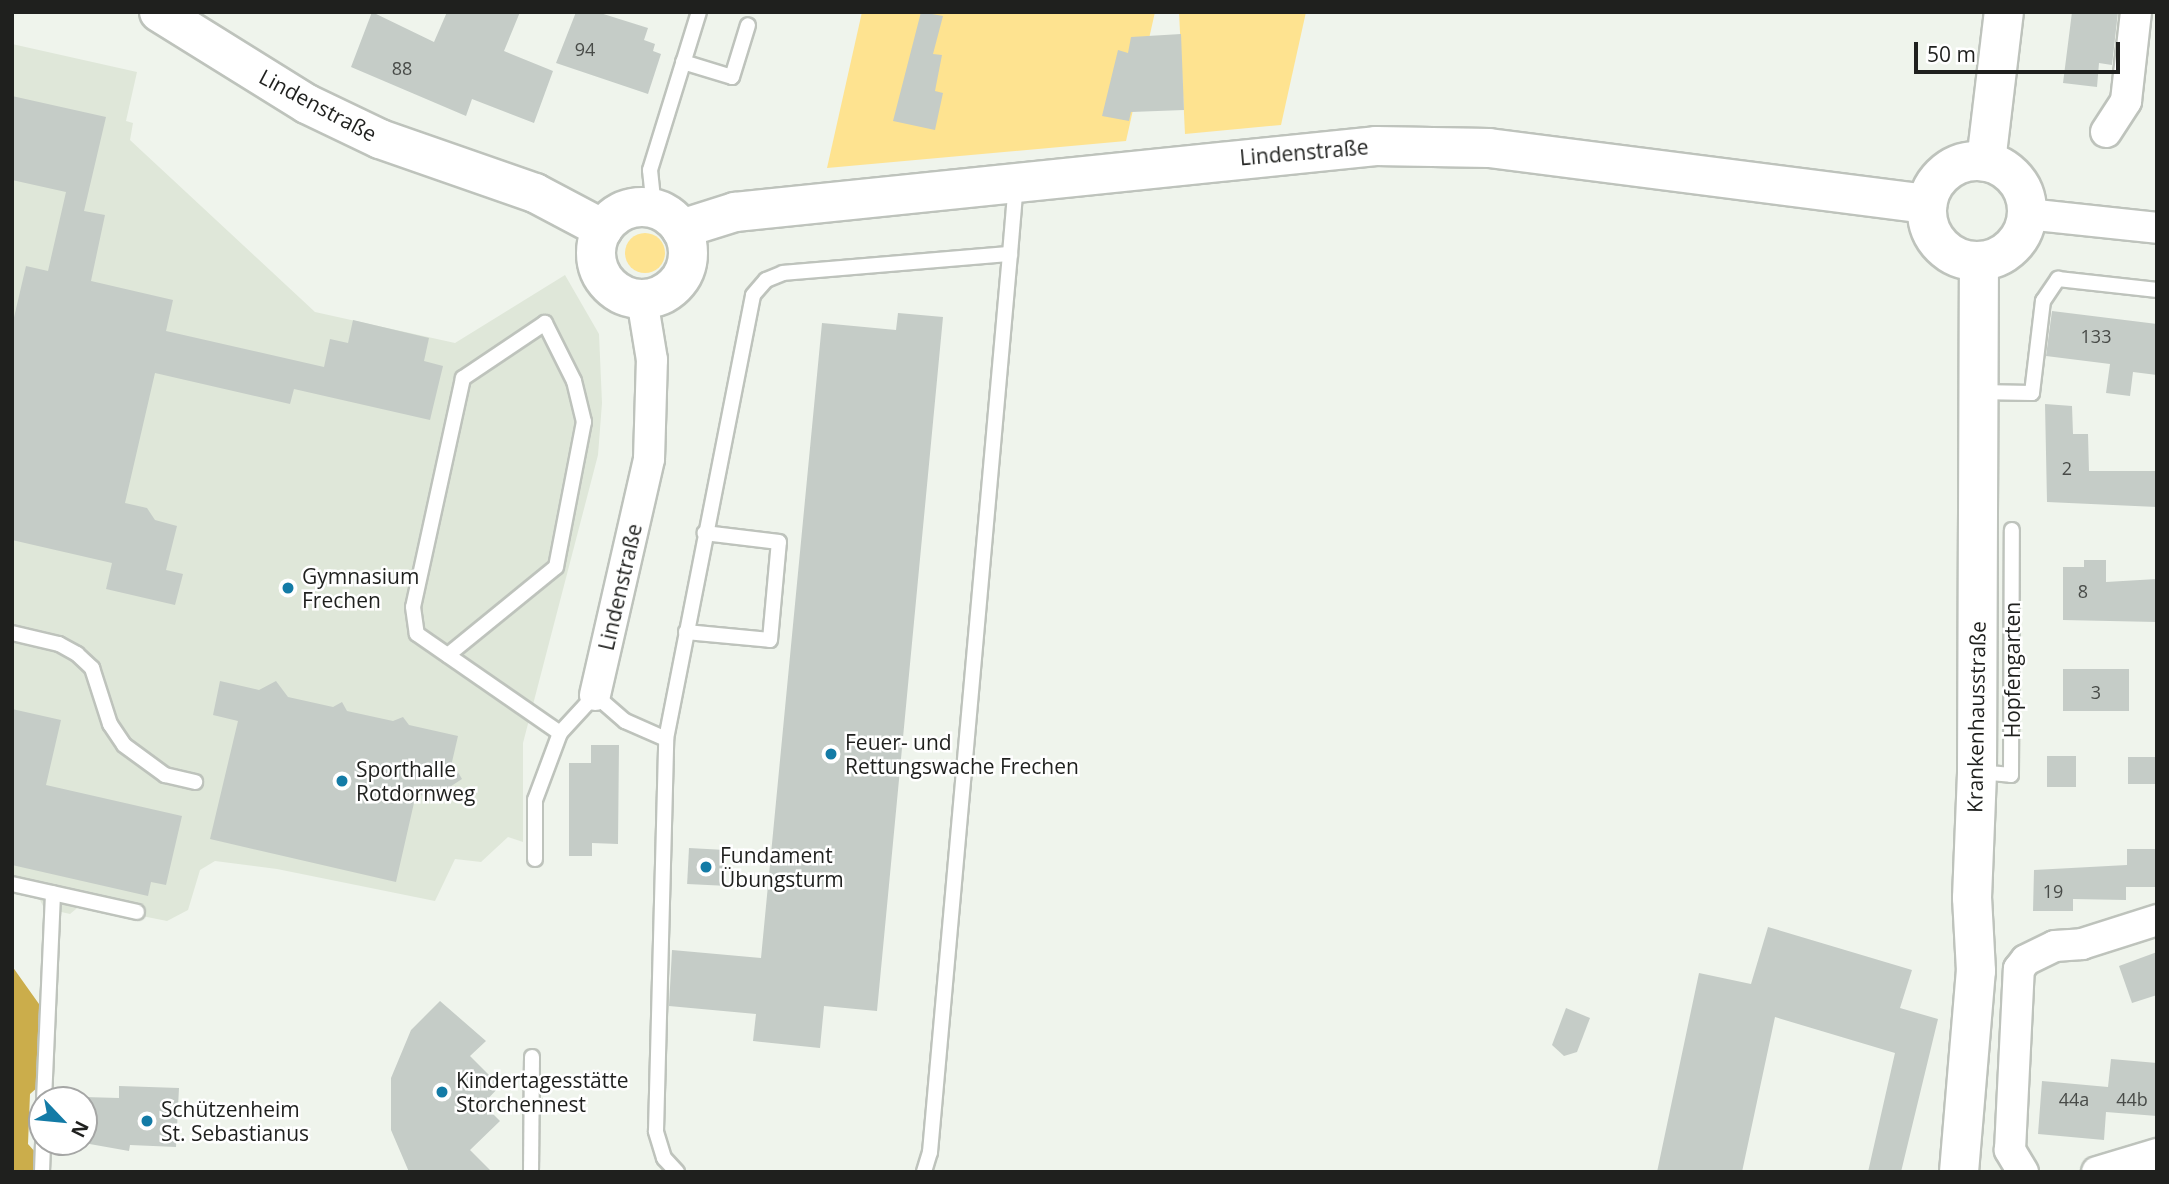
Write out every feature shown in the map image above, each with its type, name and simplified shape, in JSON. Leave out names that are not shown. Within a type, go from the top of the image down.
[{"type":"street","name":"Lindenstraße","points":[[159,12],[307,104],[404,148],[535,193],[603,229],[620,213],[668,218],[1362,147],[1476,147],[1927,204]]},
{"type":"street","points":[[1986,162],[2004,12]]},
{"type":"street","points":[[2106,132],[2126,101],[2136,12]]},
{"type":"street","points":[[1986,162],[2011,175],[2023,192],[2027,214],[2012,247],[1979,261],[1946,251],[1934,238],[1927,204],[1942,175],[1955,166],[1986,162]]},
{"type":"street","points":[[2027,214],[2157,228]]},
{"type":"street","points":[[603,229],[596,252],[602,275],[619,293],[642,299],[663,294],[680,279],[688,259],[668,218]]},
{"type":"street","name":"Krankenhausstraße","points":[[1958,1172],[1976,971],[1972,898],[1977,772],[1979,261]]},
{"type":"street","name":"Lindenstraße","points":[[595,695],[649,459],[653,360],[642,299]]},
{"type":"street","points":[[2016,1161],[2019,969],[2026,960],[2055,946],[2082,944],[2157,920]]},
{"type":"street","points":[[2097,1172],[2157,1154]]},
{"type":"lane","points":[[668,218],[650,170],[699,12]]},
{"type":"lane","points":[[683,62],[732,77],[748,25]]},
{"type":"lane","points":[[924,1172],[930,1152],[1016,182]]},
{"type":"lane","points":[[677,1172],[663,1158],[656,1132],[666,739],[746,314],[753,295],[766,280],[783,273],[1010,254]]},
{"type":"lane","points":[[1978,392],[2032,393],[2043,301],[2057,279],[2157,290]]},
{"type":"lane","points":[[448,655],[556,567],[584,422],[574,380],[545,323],[463,378],[413,607],[417,634],[561,733]]},
{"type":"lane","name":"Hopfengarten","points":[[1977,772],[2011,775],[2012,530]]},
{"type":"lane","points":[[686,632],[770,640],[779,542],[705,533]]},
{"type":"lane","points":[[12,633],[59,644],[77,654],[92,668],[110,724],[124,745],[165,775],[195,782]]},
{"type":"lane","points":[[595,695],[625,721],[666,739]]},
{"type":"lane","name":"Lindenstraße","points":[[535,859],[535,800],[561,733],[595,695]]},
{"type":"lane","points":[[12,884],[137,912]]},
{"type":"lane","points":[[45,1086],[53,893]]},
{"type":"lane","points":[[531,1057],[531,1172]]},
{"type":"shaded area","points":[[862,12],[1155,12],[1126,141],[827,168]]},
{"type":"shaded area","points":[[1179,12],[1306,12],[1281,125],[1185,134]]},
{"type":"shaded area","name":"Gymnasium Frechen","points":[[12,44],[137,72],[126,121],[133,123],[130,140],[315,312],[455,343],[565,275],[599,334],[602,403],[598,455],[523,743],[523,842],[508,837],[481,862],[455,859],[435,901],[277,869],[215,861],[200,870],[188,910],[167,921],[82,904],[70,914],[44,908],[40,900],[12,892]]},
{"type":"shaded area","points":[[645,233],[653,234],[659,239],[664,245],[664,261],[659,267],[653,272],[645,273],[637,272],[631,267],[626,261],[625,253],[626,245],[631,239],[637,234]]},
{"type":"shaded area","points":[[12,966],[39,1004],[38,1086],[28,1086],[28,1156],[36,1156],[36,1172],[12,1172]]},
{"type":"building","points":[[372,12],[434,42],[447,12],[520,12],[504,51],[553,71],[534,123],[472,99],[466,116],[351,67]]},
{"type":"building","points":[[576,12],[597,12],[648,28],[644,40],[655,44],[653,51],[661,54],[648,94],[556,63]]},
{"type":"building","points":[[921,12],[943,16],[933,54],[942,55],[935,91],[943,93],[935,130],[893,121]]},
{"type":"building","points":[[2072,12],[2118,12],[2112,65],[2099,63],[2097,87],[2063,83]]},
{"type":"building","points":[[1181,34],[1184,110],[1131,112],[1129,121],[1102,116],[1118,50],[1128,53],[1131,37]]},
{"type":"building","points":[[12,96],[106,117],[84,211],[105,215],[91,281],[173,300],[166,331],[324,367],[330,339],[348,343],[353,320],[429,338],[424,361],[443,366],[430,420],[294,389],[290,404],[155,373],[125,503],[147,508],[155,520],[177,526],[166,570],[183,574],[175,605],[106,589],[112,563],[12,540],[12,326],[26,266],[48,271],[66,192],[12,180]]},
{"type":"building","points":[[2052,311],[2157,324],[2157,375],[2133,372],[2130,396],[2106,393],[2110,364],[2046,356]]},
{"type":"building","points":[[898,313],[943,317],[877,1011],[824,1006],[820,1048],[753,1041],[756,1014],[669,1006],[672,950],[761,958],[822,323],[896,330]]},
{"type":"building","points":[[2045,404],[2072,406],[2073,434],[2088,434],[2089,471],[2157,471],[2157,507],[2047,502]]},
{"type":"building","points":[[2084,560],[2106,560],[2106,582],[2157,579],[2157,622],[2063,620],[2063,567],[2084,567]]},
{"type":"building","points":[[2063,669],[2129,669],[2129,711],[2063,711]]},
{"type":"building","name":"Sporthalle Rotdornweg","points":[[220,681],[259,690],[276,681],[288,697],[333,707],[342,702],[347,711],[393,721],[403,717],[409,725],[458,736],[452,762],[462,779],[445,790],[443,800],[416,794],[396,882],[210,839],[238,721],[213,715]]},
{"type":"building","points":[[12,709],[61,720],[46,785],[182,816],[166,885],[151,882],[148,896],[12,865]]},
{"type":"building","points":[[591,745],[619,745],[618,844],[592,843],[592,856],[569,856],[569,763],[591,763]]},
{"type":"building","points":[[2047,756],[2076,756],[2076,787],[2047,787]]},
{"type":"building","points":[[2128,757],[2157,757],[2157,784],[2128,784]]},
{"type":"building","name":"Fundament Übungsturm","points":[[689,848],[725,850],[723,886],[687,884]]},
{"type":"building","points":[[2127,849],[2157,849],[2157,887],[2126,887],[2126,900],[2073,899],[2073,911],[2033,911],[2034,870],[2127,865]]},
{"type":"building","points":[[1768,927],[1912,970],[1900,1008],[1938,1019],[1901,1172],[1868,1172],[1895,1053],[1775,1017],[1742,1172],[1657,1172],[1699,973],[1751,984]]},
{"type":"building","points":[[2157,952],[2157,995],[2132,1003],[2119,966]]},
{"type":"building","name":"Kindertagesstätte Storchennest","points":[[440,1001],[486,1041],[470,1056],[500,1086],[483,1104],[500,1121],[470,1150],[492,1172],[409,1172],[391,1130],[391,1078],[411,1030]]},
{"type":"building","points":[[1566,1008],[1590,1018],[1577,1052],[1564,1056],[1552,1045]]},
{"type":"building","points":[[2111,1059],[2157,1063],[2157,1116],[2106,1112],[2104,1140],[2038,1134],[2042,1081],[2108,1087]]},
{"type":"building","name":"Schützenheim St. Sebastianus","points":[[119,1086],[179,1088],[176,1147],[130,1145],[129,1151],[98,1145],[98,1097],[119,1098]]},
{"type":"place","name":"Gymnasium Frechen","points":[[288,588]]},
{"type":"place","name":"Feuer- und Rettungswache Frechen","points":[[831,754]]},
{"type":"place","name":"Sporthalle Rotdornweg","points":[[342,781]]},
{"type":"place","name":"Fundament Übungsturm","points":[[706,867]]},
{"type":"place","name":"Kindertagesstätte Storchennest","points":[[442,1092]]},
{"type":"place","name":"Schützenheim St. Sebastianus","points":[[147,1121]]}]
